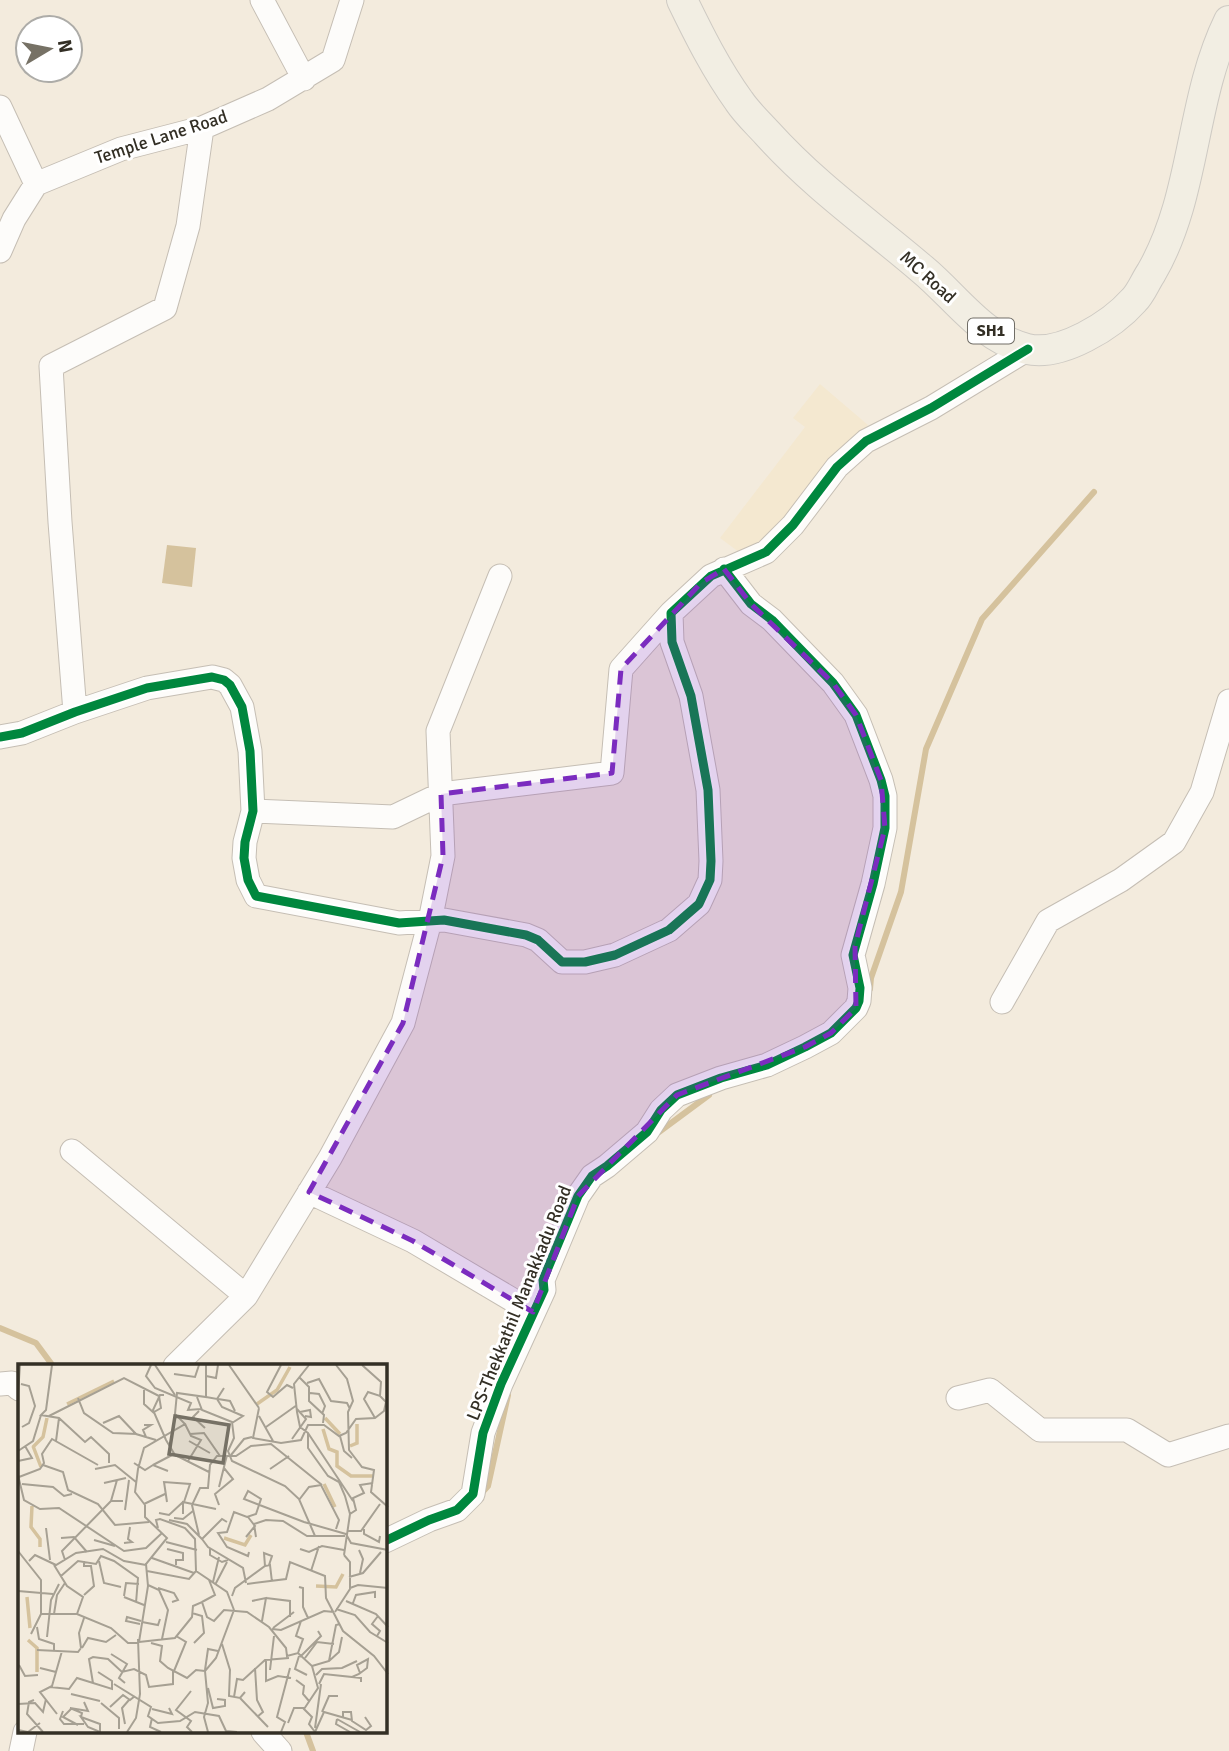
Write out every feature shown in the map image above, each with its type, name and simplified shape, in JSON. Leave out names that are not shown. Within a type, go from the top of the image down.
[{"type":"main road","name":"MC Road","points":[[682,0],[709,56],[741,104],[797,166],[924,271],[973,319],[1000,338],[1028,349],[1051,349],[1078,340],[1107,325],[1135,299],[1155,266],[1174,224],[1208,79],[1229,21]]},
{"type":"street","points":[[262,0],[304,79]]},
{"type":"street","name":"Temple Lane Road","points":[[36,184],[121,149],[202,128],[268,99],[304,79],[333,60],[352,0]]},
{"type":"street","points":[[0,107],[36,184],[14,219],[0,251]]},
{"type":"street","points":[[75,712],[51,366],[165,308],[188,226],[202,128]]},
{"type":"street","points":[[253,811],[393,817],[441,794],[612,773],[621,669],[671,613],[701,583],[759,556],[780,540],[836,467],[866,441],[883,430],[931,408],[1028,349]]},
{"type":"street","name":"LPS-Thekkathil Manakkadu Road","points":[[387,1540],[457,1510],[473,1494],[483,1433],[501,1384],[544,1290],[542,1280],[578,1196],[592,1176],[636,1142],[659,1116],[661,1110],[677,1095],[766,1065],[831,1033],[856,1008],[859,1001],[860,988],[853,955],[885,828],[885,796],[878,769],[856,715],[834,683],[772,620],[751,604],[731,567]]},
{"type":"street","points":[[177,1364],[246,1296],[309,1192],[403,1023],[430,921],[443,856],[438,732],[500,576]]},
{"type":"street","points":[[0,737],[22,733],[147,688],[212,677],[224,680],[230,685],[242,707],[250,751],[253,811],[244,858],[248,880],[256,896],[399,923],[444,919],[526,935],[537,940],[562,962],[585,962],[615,955],[669,930],[699,904],[710,880],[708,790],[691,696],[672,642],[671,613]]},
{"type":"street","points":[[1002,1002],[1048,921],[1121,880],[1174,842],[1202,792],[1229,701]]},
{"type":"street","points":[[72,1151],[246,1296]]},
{"type":"street","points":[[309,1192],[413,1241],[533,1312]]},
{"type":"street","points":[[0,1384],[12,1383],[18,1388]]},
{"type":"street","points":[[958,1398],[990,1390],[1040,1430],[1128,1430],[1168,1455],[1229,1436]]},
{"type":"street","points":[[265,1734],[280,1751]]},
{"type":"highlighted area","points":[[724,569],[751,604],[833,683],[856,715],[881,780],[885,828],[855,946],[856,1008],[831,1033],[805,1047],[677,1095],[578,1196],[533,1312],[413,1241],[309,1192],[403,1023],[443,856],[441,794],[612,773],[621,669],[701,583]]},
{"type":"shaded area","points":[[820,384],[868,425],[846,448],[797,510],[747,558],[720,538],[805,427],[793,418]]},
{"type":"shaded area","points":[[167,545],[196,548],[192,587],[162,583]]},
{"type":"waterway","points":[[870,989],[871,978],[901,892],[926,749],[982,619],[1094,492]]},
{"type":"waterway","points":[[659,1132],[709,1095]]},
{"type":"waterway","points":[[0,1328],[36,1343],[52,1364]]},
{"type":"waterway","points":[[480,1495],[488,1486],[508,1395]]},
{"type":"waterway","points":[[307,1734],[313,1751]]},
{"type":"cycle path","points":[[0,737],[22,733],[147,688],[212,677],[224,680],[230,685],[242,707],[250,751],[253,811],[244,858],[248,880],[256,896],[399,923],[444,920],[526,935],[538,940],[562,962],[585,962],[615,955],[669,930],[699,904],[710,880],[708,790],[691,696],[672,642],[671,613],[711,576],[766,552],[793,525],[837,467],[866,441],[931,408],[1028,349]]},
{"type":"cycle path","points":[[387,1540],[457,1510],[473,1494],[483,1433],[501,1384],[544,1290],[543,1280],[578,1196],[592,1176],[647,1132],[661,1110],[677,1095],[721,1078],[767,1065],[805,1047],[831,1033],[856,1008],[859,1001],[860,988],[853,955],[885,828],[885,796],[881,780],[856,715],[833,683],[772,620],[751,604],[724,569]]}]
